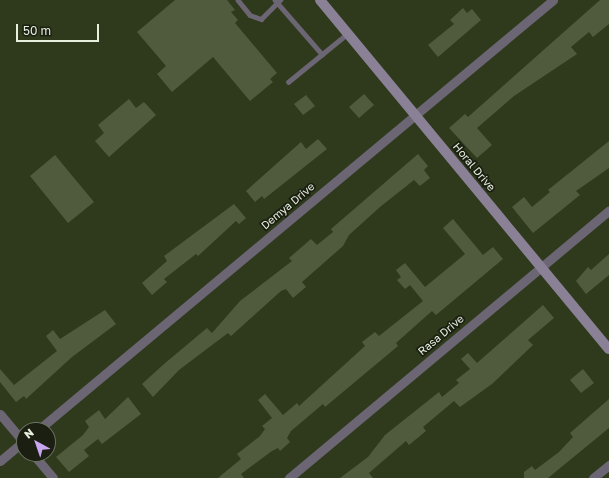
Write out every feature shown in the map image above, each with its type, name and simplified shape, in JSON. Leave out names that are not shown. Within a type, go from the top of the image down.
[{"type":"street","name":"Horal Drive","points":[[320,0],[609,349]]},
{"type":"street","name":"Demya Drive","points":[[48,422],[553,0]]},
{"type":"street","name":"Rasa Drive","points":[[289,478],[609,210]]},
{"type":"street","points":[[0,414],[16,433]]},
{"type":"street","points":[[0,461],[16,448]]},
{"type":"street","points":[[40,462],[53,478]]},
{"type":"street","points":[[593,478],[609,465]]},
{"type":"lane","points":[[238,0],[257,19],[277,1],[322,54]]},
{"type":"lane","points":[[288,82],[348,33]]},
{"type":"building","points":[[175,0],[227,0],[235,10],[231,12],[238,20],[235,23],[277,73],[270,79],[273,82],[250,101],[213,57],[172,92],[157,74],[166,66],[137,32]]},
{"type":"building","points":[[600,0],[609,0],[609,24],[593,37],[589,32],[571,47],[577,54],[514,96],[477,128],[492,145],[477,158],[449,128],[465,114],[468,117]]},
{"type":"building","points":[[463,8],[467,13],[472,9],[481,20],[438,57],[428,45],[454,24],[450,20]]},
{"type":"building","points":[[364,94],[374,105],[359,118],[349,107]]},
{"type":"building","points":[[306,95],[315,106],[303,115],[294,104]]},
{"type":"building","points":[[129,99],[136,108],[144,102],[156,115],[109,157],[95,141],[104,133],[98,125]]},
{"type":"building","points":[[318,139],[327,149],[264,199],[262,196],[255,202],[246,191],[301,142],[306,149]]},
{"type":"building","points":[[609,141],[609,168],[576,191],[580,195],[533,233],[512,207],[524,197],[532,207],[550,192],[548,190]]},
{"type":"building","points":[[418,154],[428,166],[424,170],[430,178],[420,186],[414,180],[380,207],[349,235],[343,246],[302,282],[306,287],[293,298],[286,289],[281,291],[231,336],[228,333],[179,370],[153,397],[142,384],[207,328],[212,333],[240,301],[292,261],[289,258],[311,239],[317,245],[333,232],[331,229]]},
{"type":"building","points":[[55,155],[94,202],[68,223],[30,176]]},
{"type":"building","points":[[234,204],[246,218],[239,224],[236,221],[198,256],[196,254],[164,279],[167,282],[152,295],[142,283],[167,261],[164,256]]},
{"type":"building","points":[[453,219],[483,255],[493,247],[503,259],[436,315],[432,311],[396,343],[398,346],[325,407],[323,404],[291,431],[287,438],[290,442],[280,451],[278,448],[272,451],[241,474],[244,478],[218,478],[241,459],[237,454],[260,436],[265,429],[262,426],[272,418],[258,400],[265,394],[283,415],[297,403],[299,406],[365,346],[362,342],[375,332],[379,336],[423,301],[410,285],[405,289],[397,280],[401,277],[396,270],[405,263],[425,287],[465,254],[443,228]]},
{"type":"building","points":[[609,254],[609,275],[586,294],[576,281],[588,267],[591,270]]},
{"type":"building","points":[[543,305],[554,318],[528,340],[533,345],[492,384],[460,407],[454,401],[423,427],[426,431],[409,445],[406,441],[369,473],[373,478],[340,478],[368,457],[385,435],[439,392],[442,397],[459,383],[456,380],[470,369],[461,359],[468,353],[477,363]]},
{"type":"building","points":[[105,310],[116,324],[72,357],[26,399],[24,396],[16,402],[0,382],[0,369],[14,385],[57,351],[46,336],[53,330],[60,339]]},
{"type":"building","points":[[583,369],[594,383],[581,393],[570,380]]},
{"type":"building","points":[[128,397],[141,414],[102,444],[98,439],[84,450],[89,456],[69,472],[56,457],[83,435],[89,427],[85,421],[99,410],[105,419]]},
{"type":"building","points":[[609,399],[609,428],[548,478],[524,478],[524,472],[532,466],[535,470],[559,452],[573,437],[570,433]]}]
